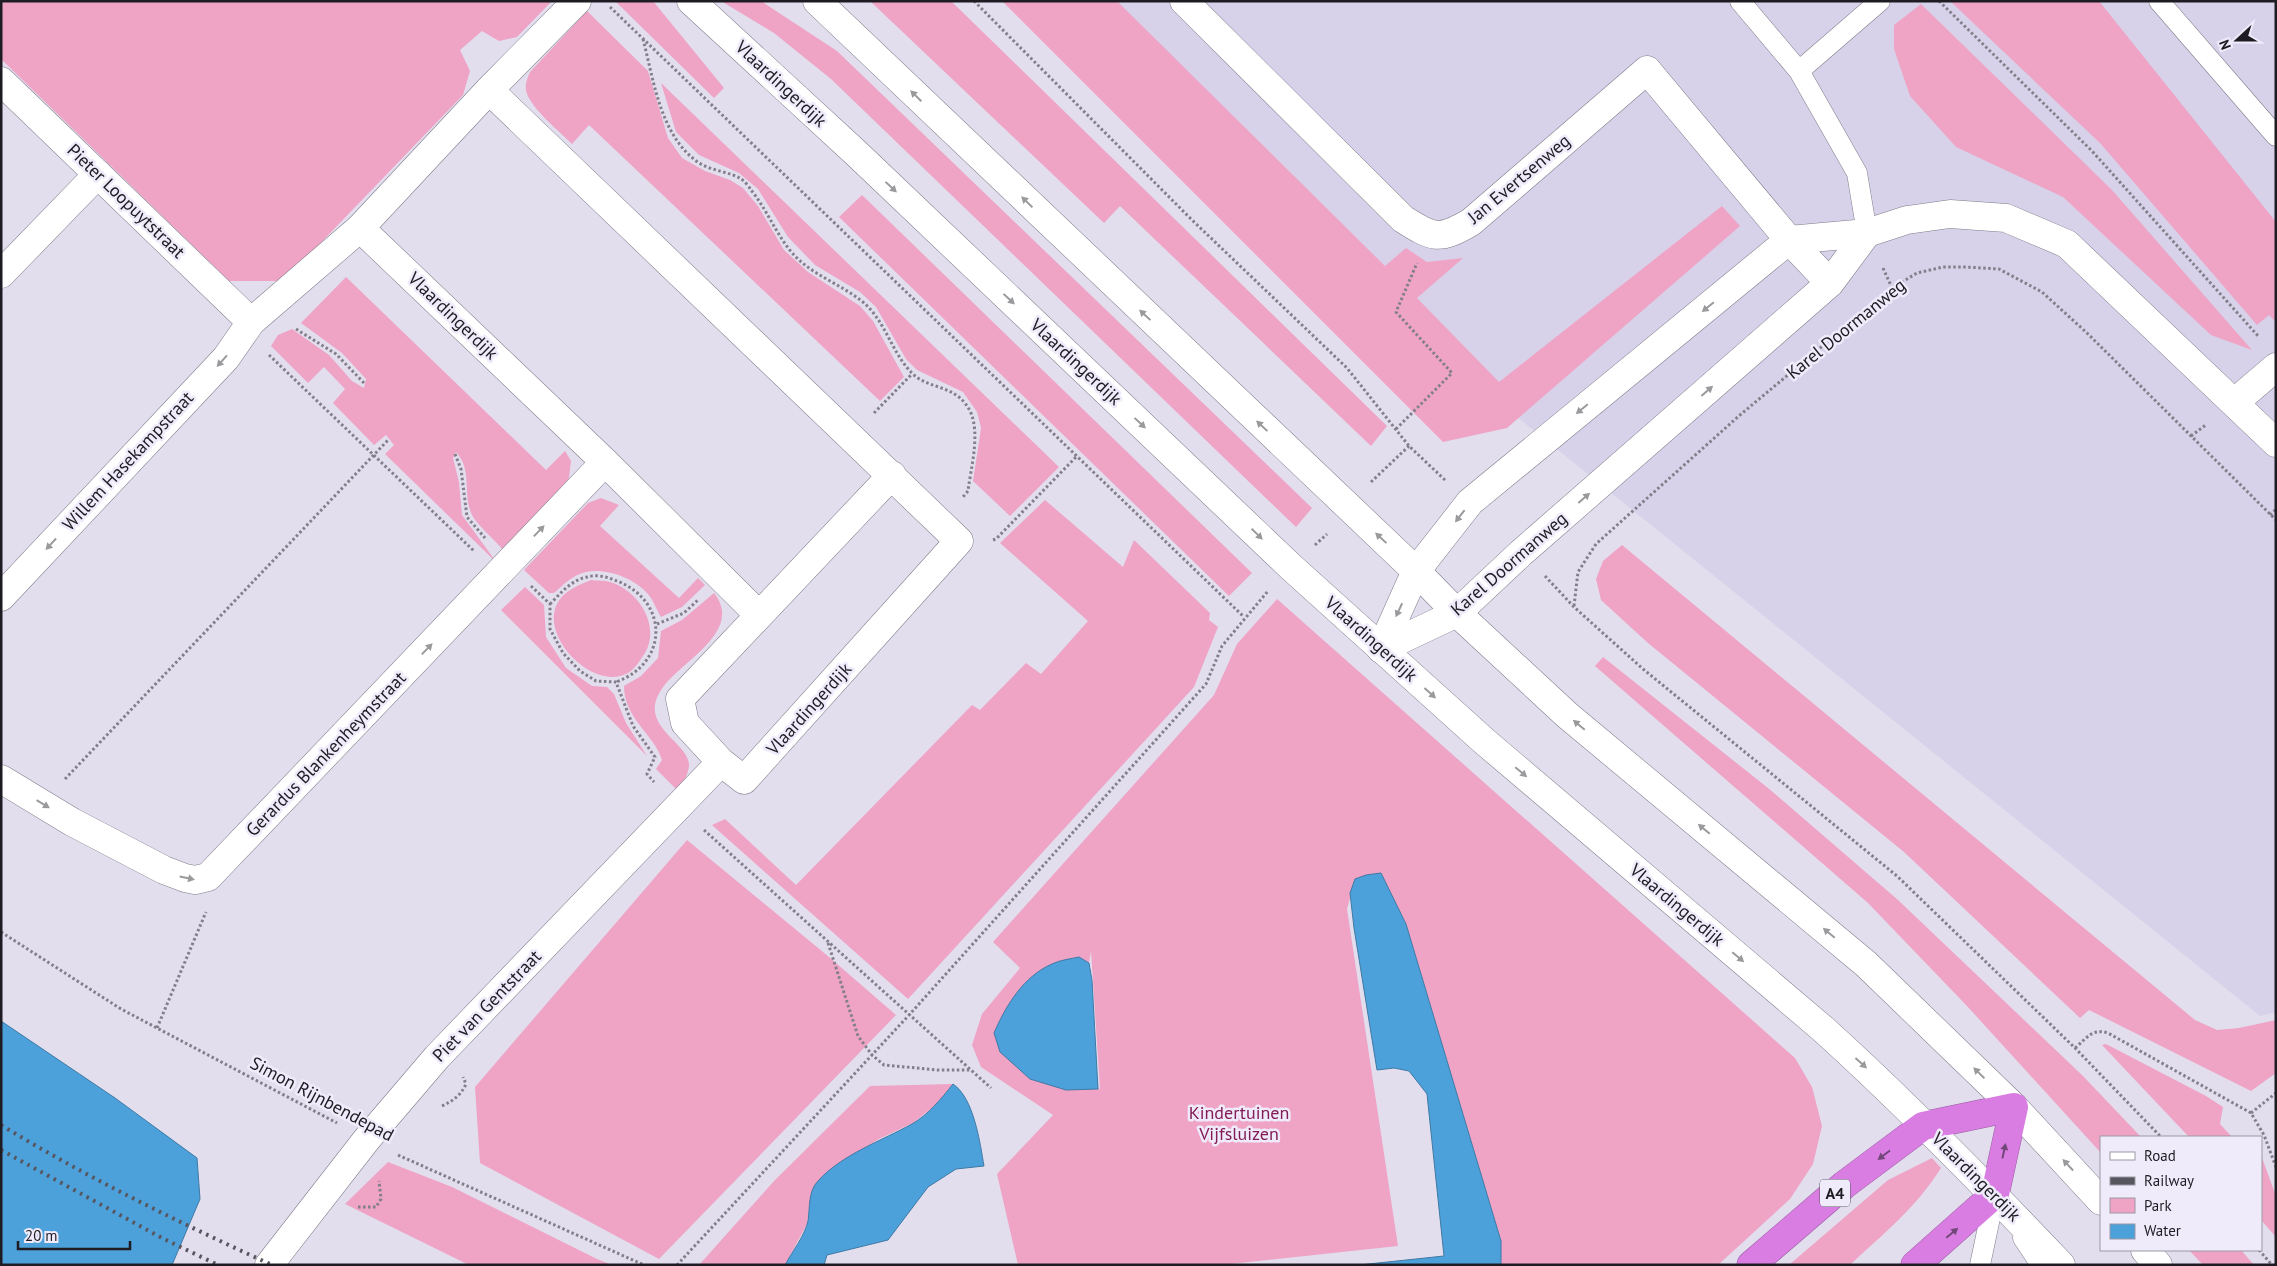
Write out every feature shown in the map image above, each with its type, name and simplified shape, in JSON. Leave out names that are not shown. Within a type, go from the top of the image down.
[{"type":"highway","points":[[1915,1265],[1995,1194],[2014,1107],[1923,1126]]},
{"type":"highway","name":"A4","points":[[1751,1265],[1844,1185],[1923,1126]]},
{"type":"street","points":[[254,321],[360,228],[577,1]]},
{"type":"street","name":"Vlaardingerdijk","points":[[691,1],[856,153],[1291,568],[1484,741],[1823,1029],[1869,1071],[1923,1126],[1995,1194],[2061,1265]]},
{"type":"street","points":[[817,1],[1567,716],[1866,964],[2014,1107],[2100,1200]]},
{"type":"street","points":[[1184,1],[1403,219],[1429,235]]},
{"type":"street","name":"Jan Evertsenweg","points":[[1429,235],[1453,232],[1471,222],[1647,70],[1789,240],[1830,283]]},
{"type":"street","name":"Pieter Loopuytstraat","points":[[1,81],[254,321]]},
{"type":"street","points":[[490,90],[950,532]]},
{"type":"street","points":[[1,274],[98,174]]},
{"type":"street","points":[[1381,649],[1416,571],[1470,502],[1789,240],[1867,233],[1907,220],[1950,214],[2006,218],[2067,244],[2235,402],[2276,444]]},
{"type":"street","name":"Vlaardingerdijk","points":[[360,228],[605,462],[759,614]]},
{"type":"street","name":"Karel Doormanweg","points":[[1381,649],[1457,613],[1522,553],[1830,283],[1867,233]]},
{"type":"street","name":"Willem Hasekampstraat","points":[[1,597],[226,358],[254,321]]},
{"type":"street","points":[[2235,402],[2276,367]]},
{"type":"street","name":"Gerardus Blankenheymstraat","points":[[208,877],[605,462]]},
{"type":"street","name":"Vlaardingerdijk","points":[[892,475],[680,699],[686,723],[721,762],[744,780],[950,532]]},
{"type":"street","name":"Piet van Gentstraat","points":[[269,1265],[367,1138],[437,1056],[721,762]]},
{"type":"street","points":[[1,779],[72,822],[164,870],[196,880],[208,877]]},
{"type":"street","points":[[2146,1251],[2158,1265]]},
{"type":"lane","points":[[1740,1],[1799,71],[1857,173],[1867,233]]},
{"type":"lane","points":[[1799,71],[1880,1]]},
{"type":"lane","points":[[2159,1],[2276,136]]},
{"type":"lane","points":[[1980,1265],[1995,1194]]},
{"type":"lane","points":[[1995,1194],[2041,1265]]},
{"type":"path","points":[[604,1],[1244,617],[1222,646],[1206,684],[910,1014],[678,1265]]},
{"type":"path","points":[[974,1],[1192,220],[1347,368],[1409,446]]},
{"type":"path","points":[[1939,1],[2092,151],[2263,341]]},
{"type":"path","points":[[643,38],[663,111],[678,144],[699,162],[741,179],[759,200],[786,245],[799,260],[817,274],[863,303],[876,316],[912,374],[959,397],[970,411],[975,425],[968,491],[950,532],[996,540],[1077,456]]},
{"type":"path","points":[[1396,429],[1452,373],[1396,312],[1429,235]]},
{"type":"path","name":"Karel Doormanweg","points":[[2075,1048],[1897,876],[1643,669],[1574,607],[1578,572],[1596,544],[1740,415],[1892,288],[1917,273],[1943,267],[1999,269],[2042,292],[2087,333],[2276,520]]},
{"type":"path","points":[[254,321],[336,354],[365,384]]},
{"type":"path","points":[[254,321],[374,456],[502,569],[550,604]]},
{"type":"path","points":[[851,437],[912,374]]},
{"type":"path","points":[[61,783],[389,439]]},
{"type":"path","points":[[455,454],[461,469],[467,517],[502,569]]},
{"type":"path","points":[[2270,515],[2276,509]]},
{"type":"path","points":[[587,576],[607,577],[628,585],[646,600],[657,624],[655,645],[644,664],[629,677],[616,682],[596,681],[580,671],[563,653],[550,629],[550,604],[571,583],[587,576]]},
{"type":"path","points":[[657,624],[684,613],[723,578]]},
{"type":"path","points":[[616,682],[633,726],[655,758],[647,774],[679,807],[991,1088]]},
{"type":"path","points":[[157,1028],[211,900],[208,877]]},
{"type":"path","name":"Simon Rijnbendepad","points":[[1,932],[120,1009],[367,1138],[382,1148],[644,1265]]},
{"type":"path","points":[[828,942],[858,1036],[872,1055],[884,1066],[970,1070]]},
{"type":"path","points":[[2160,1136],[2075,1048],[2093,1032],[2100,1030],[2108,1033],[2251,1113],[2264,1135],[2276,1167]]},
{"type":"path","points":[[2251,1113],[2276,1094]]},
{"type":"path","points":[[2260,1251],[2272,1265]]},
{"type":"shaded area","points":[[1104,1],[2276,1],[2276,1012],[2260,1016],[1465,375]]},
{"type":"green space","points":[[1,1],[552,1],[517,37],[499,41],[482,31],[460,50],[470,71],[463,95],[284,281],[229,281],[1,59]]},
{"type":"green space","points":[[615,1],[653,1],[724,88],[714,98]]},
{"type":"green space","points":[[721,1],[761,1],[837,51],[1312,508],[1296,527],[831,79],[774,33]]},
{"type":"green space","points":[[870,1],[951,1],[1387,426],[1371,446],[1120,206],[1104,223]]},
{"type":"green space","points":[[1002,1],[1117,1],[1385,266],[1406,248],[1427,262],[1463,258],[1417,298],[1499,382],[1722,206],[1740,226],[1507,428],[1443,442]]},
{"type":"green space","points":[[1950,1],[2099,1],[2276,222],[2276,322],[2269,315],[2257,325],[2100,143]]},
{"type":"green space","points":[[1921,4],[2112,190],[2252,350],[2211,335],[2063,197],[1956,147],[1910,96],[1894,49],[1894,25]]},
{"type":"green space","points":[[587,11],[648,71],[668,138],[682,158],[705,171],[730,180],[743,188],[758,206],[784,250],[808,272],[860,306],[873,321],[904,377],[880,401],[589,125],[572,144],[535,107],[526,91],[526,83],[530,72]]},
{"type":"green space","points":[[661,83],[1059,467],[1010,516],[973,481],[981,428],[977,412],[963,392],[917,370],[906,359],[876,307],[860,292],[815,265],[788,237],[758,189],[739,173],[699,155],[676,132]]},
{"type":"green space","points":[[862,195],[1252,573],[1229,596],[839,217]]},
{"type":"green space","points":[[346,277],[546,470],[565,451],[571,461],[569,478],[506,553],[478,524],[472,515],[469,507],[464,466],[456,452],[453,458],[459,482],[462,515],[497,563],[385,454],[394,445],[386,435],[374,445],[333,403],[345,389],[324,367],[308,383],[271,346],[278,335],[292,329],[329,355],[352,381],[364,388],[366,379],[342,353],[301,323]]},
{"type":"green space","points":[[601,498],[619,505],[600,526],[679,598],[698,578],[705,585],[682,607],[661,617],[647,593],[635,583],[611,573],[594,571],[582,573],[569,580],[554,593],[549,593],[524,570],[588,503]]},
{"type":"green space","points":[[1045,500],[1123,567],[1134,540],[1210,613],[1209,620],[1218,627],[1194,687],[908,999],[712,825],[725,819],[796,885],[972,705],[980,710],[1026,663],[1041,674],[1088,621],[1000,543]]},
{"type":"green space","points":[[1622,545],[2195,1020],[2217,1030],[2239,1028],[2276,1020],[2276,1073],[2251,1091],[2089,1010],[2080,1018],[1904,852],[1648,643],[1601,600],[1596,579],[1603,561]]},
{"type":"green space","points":[[591,580],[610,582],[630,593],[644,610],[648,620],[649,642],[645,653],[628,673],[614,677],[600,675],[586,668],[573,658],[563,645],[556,631],[554,617],[560,599],[572,589]]},
{"type":"green space","points":[[525,587],[544,605],[546,637],[566,668],[592,686],[607,687],[614,694],[626,723],[647,756],[501,610]]},
{"type":"green space","points":[[714,593],[721,607],[721,621],[716,633],[706,646],[670,679],[661,690],[655,703],[655,714],[660,724],[687,757],[689,766],[685,779],[678,791],[656,769],[662,760],[653,743],[629,708],[625,698],[624,686],[641,676],[658,658],[661,631],[682,620]]},
{"type":"green space","name":"Kindertuinen Vijfsluizen","points":[[1277,599],[1795,1058],[1812,1087],[1822,1126],[1813,1164],[1790,1199],[1718,1265],[1501,1265],[1501,1241],[1406,924],[1395,902],[1355,880],[1347,909],[1398,1246],[1221,1265],[1018,1265],[997,1174],[1053,1115],[981,1067],[972,1045],[982,1014],[1020,968],[993,942],[1214,695],[1237,644]],"holes":[[[1091,951],[1100,1089],[1054,963],[1079,957],[1089,963]]]},
{"type":"green space","points":[[1603,657],[1768,788],[1898,900],[2083,1076],[2140,1136],[2100,1136],[2100,1152],[1967,1006],[1868,903],[1595,666]]},
{"type":"green space","points":[[687,840],[896,1015],[659,1259],[480,1163],[475,1087]]},
{"type":"green space","points":[[2106,1044],[2206,1096],[2223,1107],[2220,1124],[2231,1136],[2188,1136],[2102,1045]]},
{"type":"green space","points":[[953,1084],[937,1104],[913,1123],[879,1139],[846,1160],[811,1194],[807,1224],[785,1265],[699,1265],[774,1181],[870,1086]]},
{"type":"green space","points":[[1932,1158],[1941,1168],[1921,1196],[1899,1220],[1850,1265],[1789,1265],[1888,1180]]},
{"type":"green space","points":[[2262,1158],[2276,1196],[2276,1237],[2262,1221]]},
{"type":"green space","points":[[388,1162],[452,1187],[612,1265],[469,1265],[345,1204]]},
{"type":"green space","points":[[2190,1251],[2242,1251],[2254,1265],[2203,1265]]},
{"type":"water","points":[[1381,873],[1406,924],[1501,1241],[1501,1265],[1359,1265],[1444,1256],[1427,1094],[1409,1071],[1394,1068],[1377,1070],[1350,893],[1355,879]]},
{"type":"water","points":[[1079,957],[1089,963],[1092,980],[1098,1089],[1066,1090],[1030,1079],[1000,1052],[994,1033],[1010,1002],[1033,976],[1055,963]]},
{"type":"water","points":[[1,1021],[115,1098],[197,1158],[200,1199],[172,1265],[1,1265]]},
{"type":"water","points":[[953,1084],[966,1099],[971,1110],[984,1166],[956,1169],[928,1187],[888,1240],[827,1255],[824,1265],[785,1265],[801,1238],[808,1221],[812,1190],[818,1181],[838,1163],[924,1116]]},
{"type":"railway","points":[[1,1125],[34,1145],[135,1199],[272,1265]]},
{"type":"railway","points":[[1,1150],[162,1238],[218,1265]]}]
